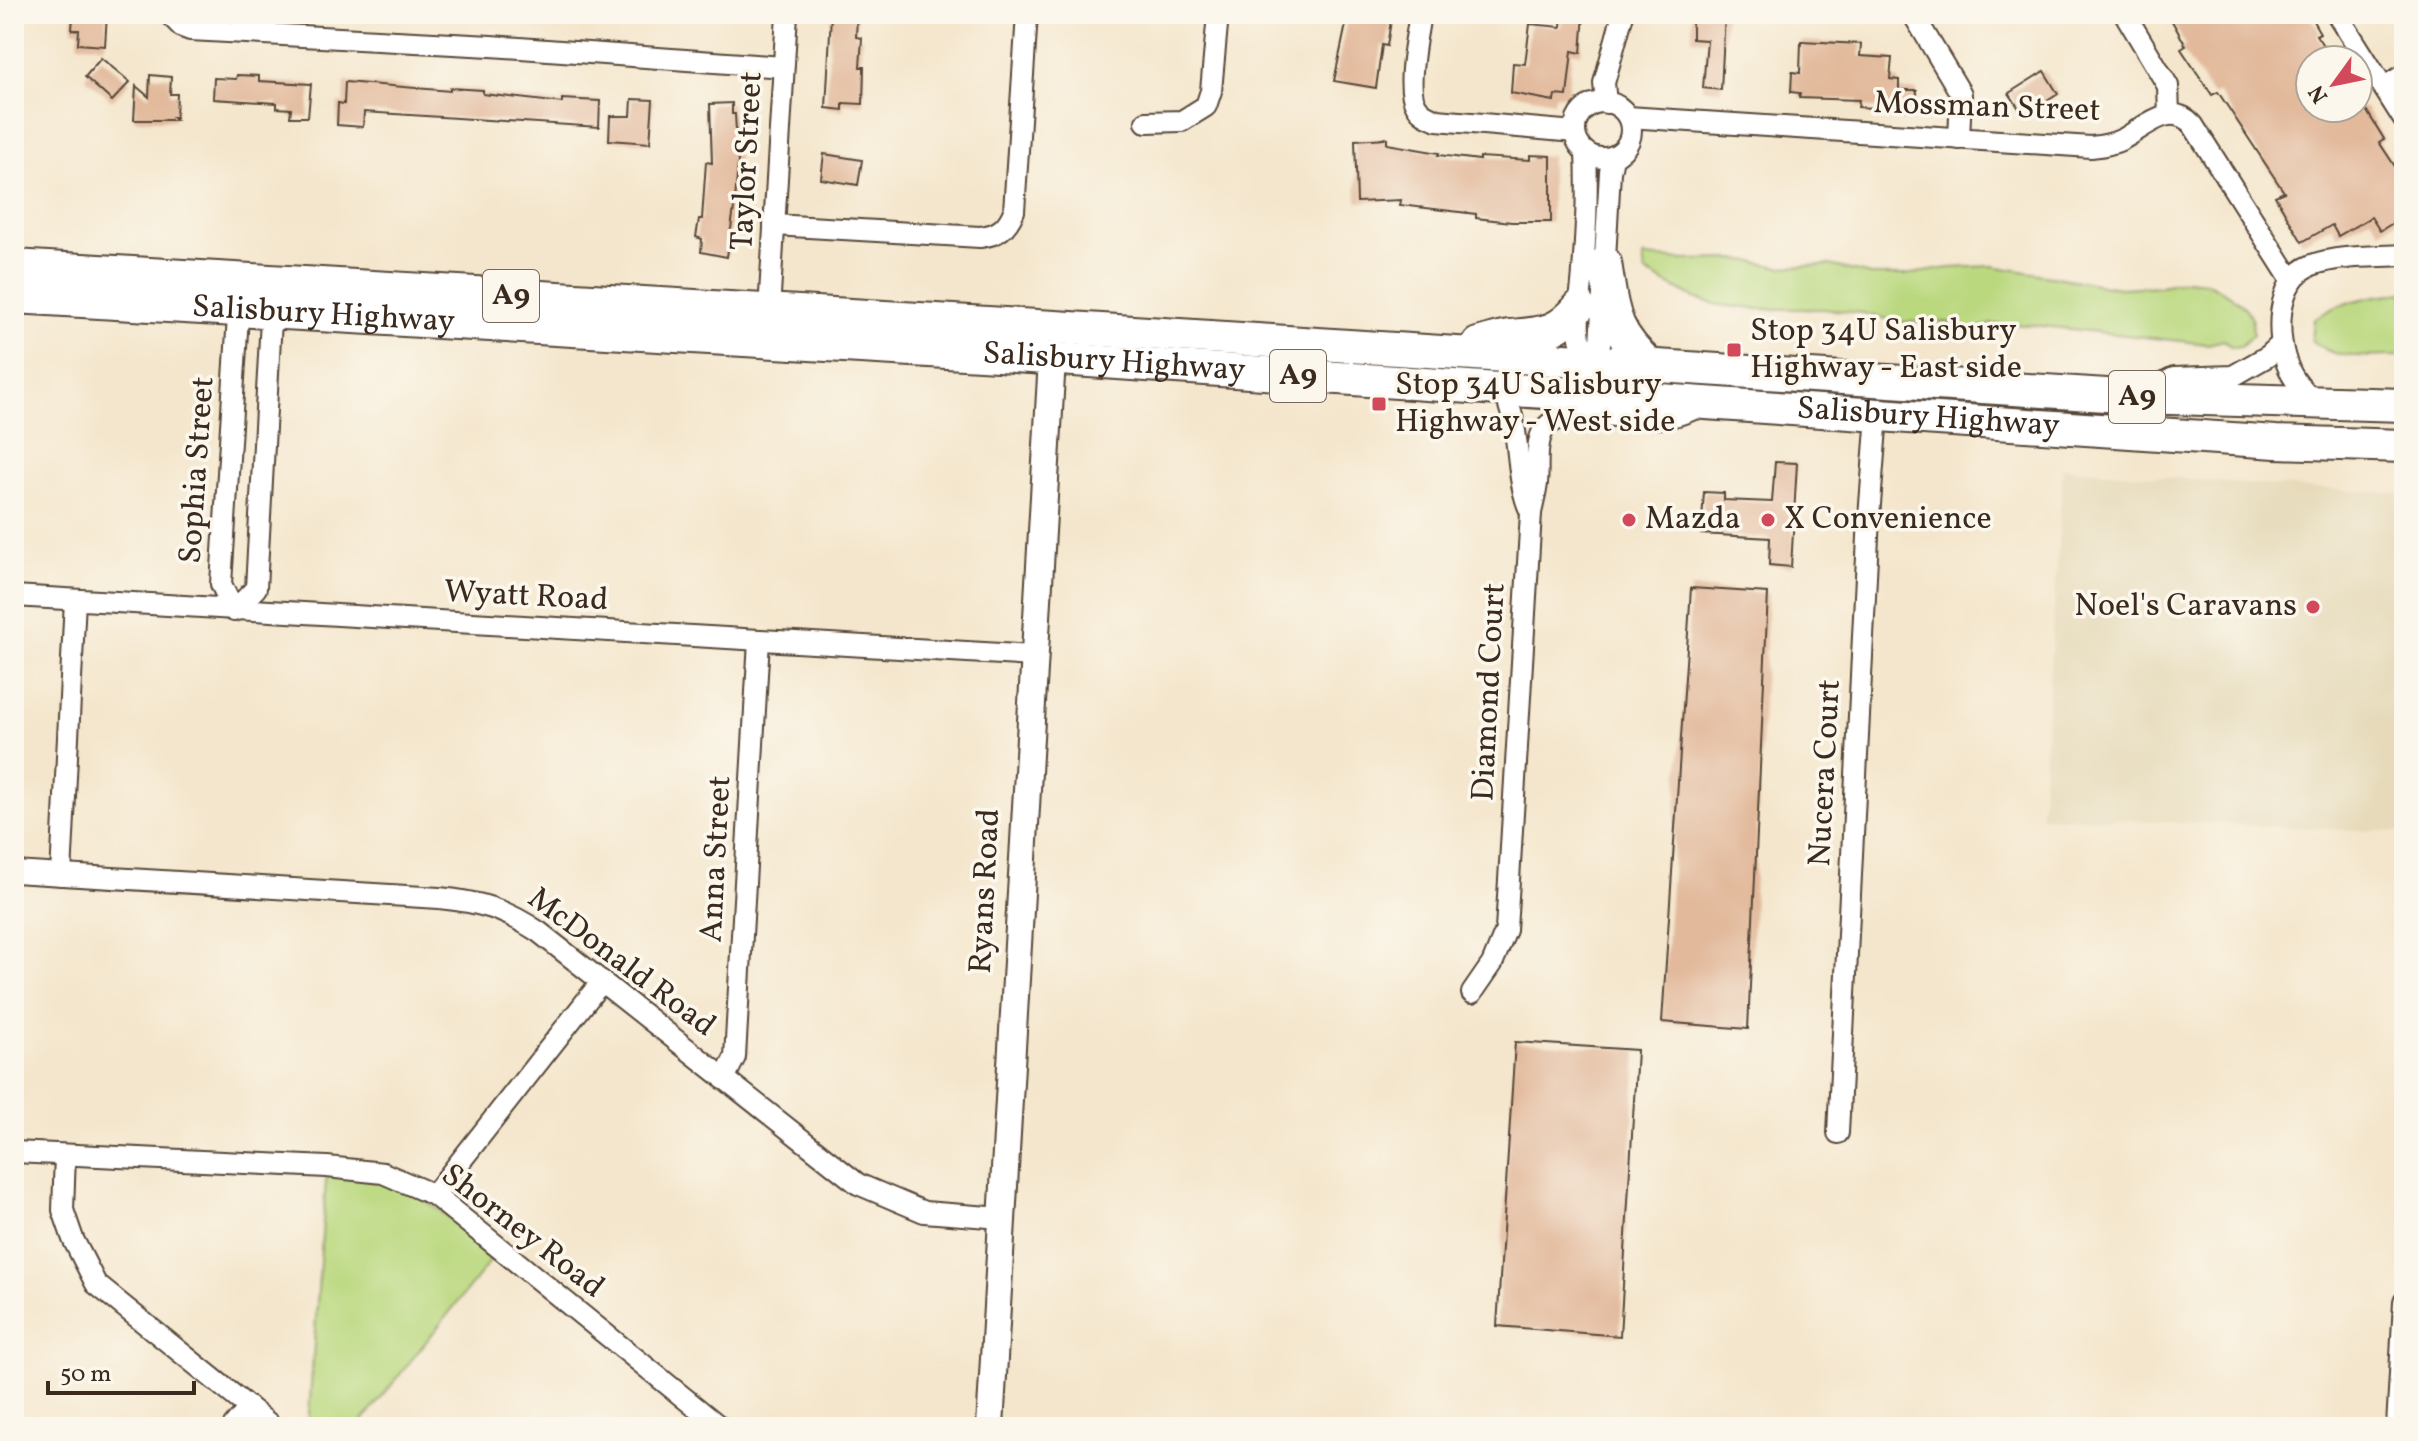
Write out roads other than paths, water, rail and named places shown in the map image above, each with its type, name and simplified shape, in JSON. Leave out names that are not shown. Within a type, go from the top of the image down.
[{"type":"main road","points":[[1605,263],[1618,327],[1634,351],[1652,367]]},
{"type":"main road","name":"Salisbury Highway","points":[[14,266],[239,295],[1053,343],[1444,353],[2137,397],[2404,405]]},
{"type":"main road","name":"Salisbury Highway","points":[[14,297],[239,295]]},
{"type":"main road","points":[[1444,353],[1508,336],[1543,333],[1563,324],[1579,307]]},
{"type":"main road","name":"Salisbury Highway","points":[[1053,343],[1503,390],[2276,442],[2404,446]]},
{"type":"main road","points":[[1543,393],[1566,381],[1588,362],[1607,379],[1722,389],[1779,409]]},
{"type":"main road","points":[[2227,400],[2255,416],[2404,424]]},
{"type":"street","points":[[169,14],[182,27],[190,30],[491,46],[783,67]]},
{"type":"street","name":"Taylor Street","points":[[769,326],[787,14]]},
{"type":"street","points":[[774,225],[980,237],[1002,230],[1014,211],[1027,14]]},
{"type":"street","points":[[1146,122],[1182,121],[1206,106],[1211,91],[1218,14]]},
{"type":"street","points":[[1420,14],[1411,84],[1412,98],[1426,116],[1437,120],[1575,132]]},
{"type":"street","points":[[1606,103],[1604,83],[1623,14]]},
{"type":"street","points":[[1913,14],[1961,94],[1959,139]]},
{"type":"street","points":[[2125,14],[2168,86],[2169,114],[2188,118],[2292,281]]},
{"type":"street","points":[[2337,14],[2404,120]]},
{"type":"street","points":[[2384,87],[2404,75]]},
{"type":"street","points":[[1586,153],[1583,273],[1579,307],[1580,346],[1588,362],[1600,345],[1610,172],[1631,132],[1628,117],[1615,105],[1590,105],[1579,117],[1575,132],[1581,147],[1595,158],[1620,152]]},
{"type":"street","name":"Mossman Street","points":[[1628,117],[2102,146],[2121,140],[2169,114]]},
{"type":"street","name":"Mossman Street","points":[[1620,152],[1654,131],[1679,122]]},
{"type":"street","points":[[2314,403],[2292,377],[2281,344],[2285,293],[2292,281],[2310,266],[2404,255]]},
{"type":"street","name":"Sophia Street","points":[[239,295],[221,584],[234,611],[256,588],[272,297]]},
{"type":"street","name":"Ryans Road","points":[[990,1427],[1053,343]]},
{"type":"street","points":[[2137,397],[2174,378],[2233,376],[2260,361],[2281,344]]},
{"type":"street","name":"Diamond Court","points":[[1472,993],[1492,964],[1506,930],[1531,513],[1523,497],[1513,413],[1503,390]]},
{"type":"street","points":[[1531,513],[1537,481],[1538,445],[1542,432],[1553,421],[1574,415],[1657,419],[1681,416],[1706,404]]},
{"type":"street","name":"Nucera Court","points":[[1838,1133],[1869,517],[1877,415]]},
{"type":"street","name":"Wyatt Road","points":[[14,596],[1034,656]]},
{"type":"street","points":[[61,875],[75,600]]},
{"type":"street","name":"Anna Street","points":[[724,1079],[735,1057],[759,640]]},
{"type":"street","name":"McDonald Road","points":[[14,872],[470,901],[511,914],[602,981],[858,1184],[924,1212],[1002,1218]]},
{"type":"street","points":[[434,1195],[602,981]]},
{"type":"street","name":"Shorney Road","points":[[14,1152],[383,1173],[434,1195],[720,1427]]},
{"type":"street","points":[[65,1155],[63,1210],[73,1239],[96,1284],[273,1427]]},
{"type":"street","points":[[2397,1427],[2404,1302]]},
{"type":"street","points":[[233,1427],[249,1408]]},
{"type":"place","name":"Stop 34U Salisbury Highway - East side","points":[[1734,350]]},
{"type":"place","name":"Stop 34U Salisbury Highway - West side","points":[[1379,404]]},
{"type":"place","name":"Mazda","points":[[1629,520]]},
{"type":"place","name":"X Convenience","points":[[1768,520]]},
{"type":"place","name":"Noel's Caravans","points":[[2313,607]]}]
